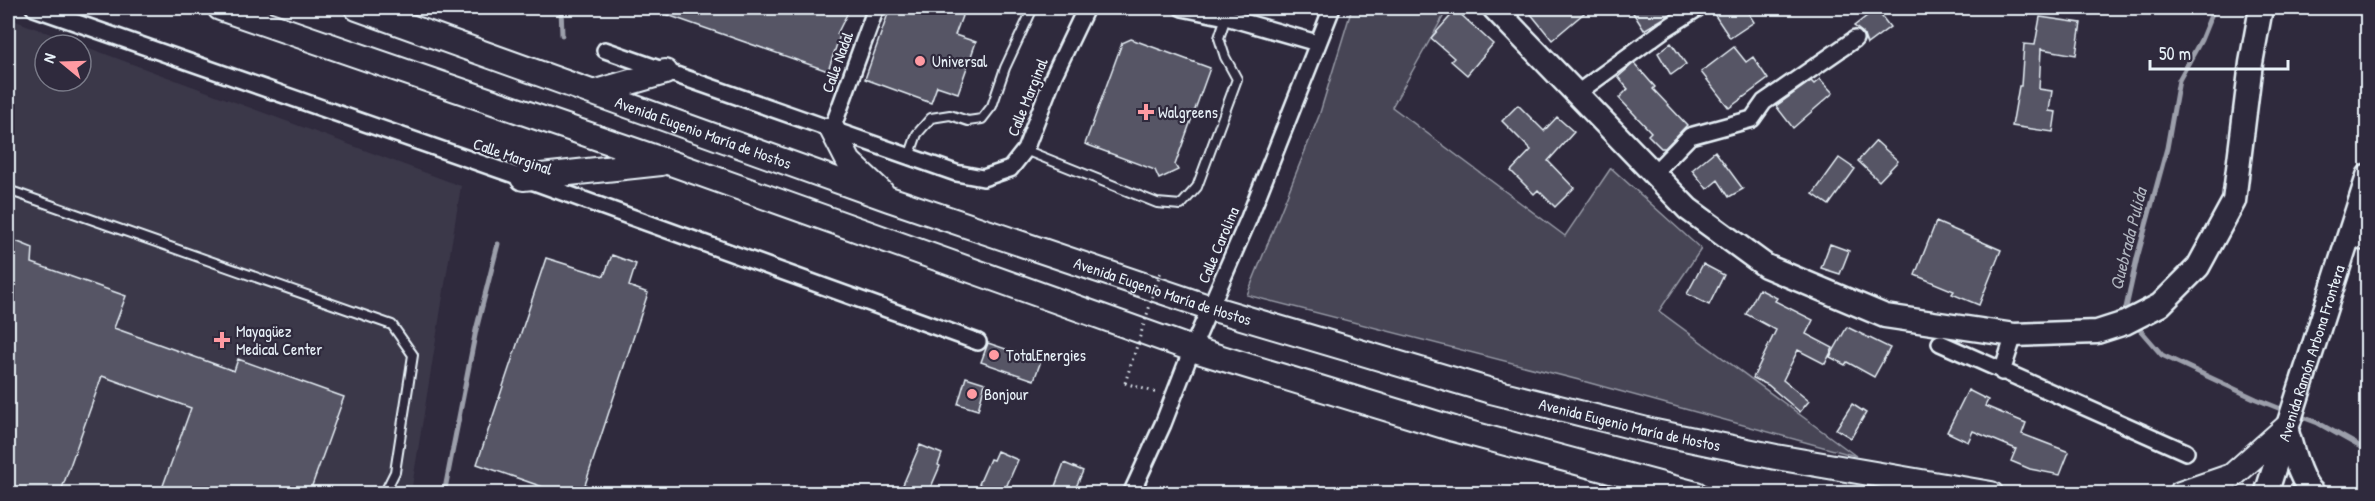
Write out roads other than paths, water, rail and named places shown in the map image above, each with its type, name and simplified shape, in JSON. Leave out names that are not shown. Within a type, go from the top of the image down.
[{"type":"highway","points":[[220,8],[668,162],[1192,349],[1454,429],[1696,494]]},
{"type":"highway","name":"Avenida Eugenio María de Hostos","points":[[357,8],[596,92],[889,200],[1210,308],[1491,391],[1655,432],[1776,457],[1991,494]]},
{"type":"highway","points":[[596,92],[665,72]]},
{"type":"highway","points":[[832,129],[849,162],[889,200]]},
{"type":"highway","points":[[523,178],[668,162]]},
{"type":"highway","points":[[2180,494],[2232,476],[2286,427]]},
{"type":"main road","points":[[1494,8],[1688,209],[1766,266],[1885,316],[2014,335],[2097,332],[2125,323],[2160,305],[2198,267],[2234,201],[2251,63],[2261,8]]},
{"type":"main road","name":"Avenida Ramón Arbona Frontera","points":[[2266,494],[2297,393],[2357,243],[2367,176]]},
{"type":"main road","points":[[2286,427],[2298,465],[2314,494]]},
{"type":"street","name":"Calle Marginal","points":[[34,8],[523,178],[978,342]]},
{"type":"street","name":"Calle Nadal","points":[[832,129],[876,8]]},
{"type":"street","name":"Calle Marginal","points":[[605,50],[956,173],[983,178],[1010,169],[1025,150],[1054,75],[1086,8]]},
{"type":"street","points":[[1182,8],[1226,17],[1317,43]]},
{"type":"street","name":"Calle Carolina","points":[[1131,494],[1163,424],[1192,349],[1249,218],[1332,8]]},
{"type":"street","points":[[1576,94],[1665,29],[1698,8]]},
{"type":"street","points":[[1653,174],[1690,136],[1752,119],[1764,102],[1855,39]]},
{"type":"street","points":[[2002,372],[2014,335]]},
{"type":"street","points":[[1940,343],[2186,452]]},
{"type":"lane","points":[[909,156],[917,134],[931,118],[950,115],[968,122],[982,119],[992,106],[1005,68],[1033,8]]},
{"type":"lane","points":[[1025,150],[1157,203],[1181,205],[1197,187],[1236,79],[1219,38],[1226,17]]},
{"type":"lane","points":[[8,190],[392,325],[413,354],[395,472],[384,494]]},
{"type":"waterway","points":[[561,8],[562,35]]},
{"type":"waterway","name":"Quebrada Pulida","points":[[2127,314],[2125,312],[2137,258],[2167,148],[2179,80],[2201,40],[2214,8]]},
{"type":"waterway","points":[[444,494],[476,330],[498,244]]},
{"type":"waterway","name":"Quebrada Pulida","points":[[2135,324],[2162,355],[2286,411]]},
{"type":"waterway","name":"Quebrada Pulida","points":[[2297,415],[2318,423],[2368,451]]},
{"type":"place","name":"Universal","points":[[920,61]]},
{"type":"place","name":"Walgreens","points":[[1146,112]]},
{"type":"place","name":"Mayagüez Medical Center","points":[[222,340]]},
{"type":"place","name":"TotalEnergies","points":[[994,355]]},
{"type":"place","name":"Bonjour","points":[[972,394]]}]
